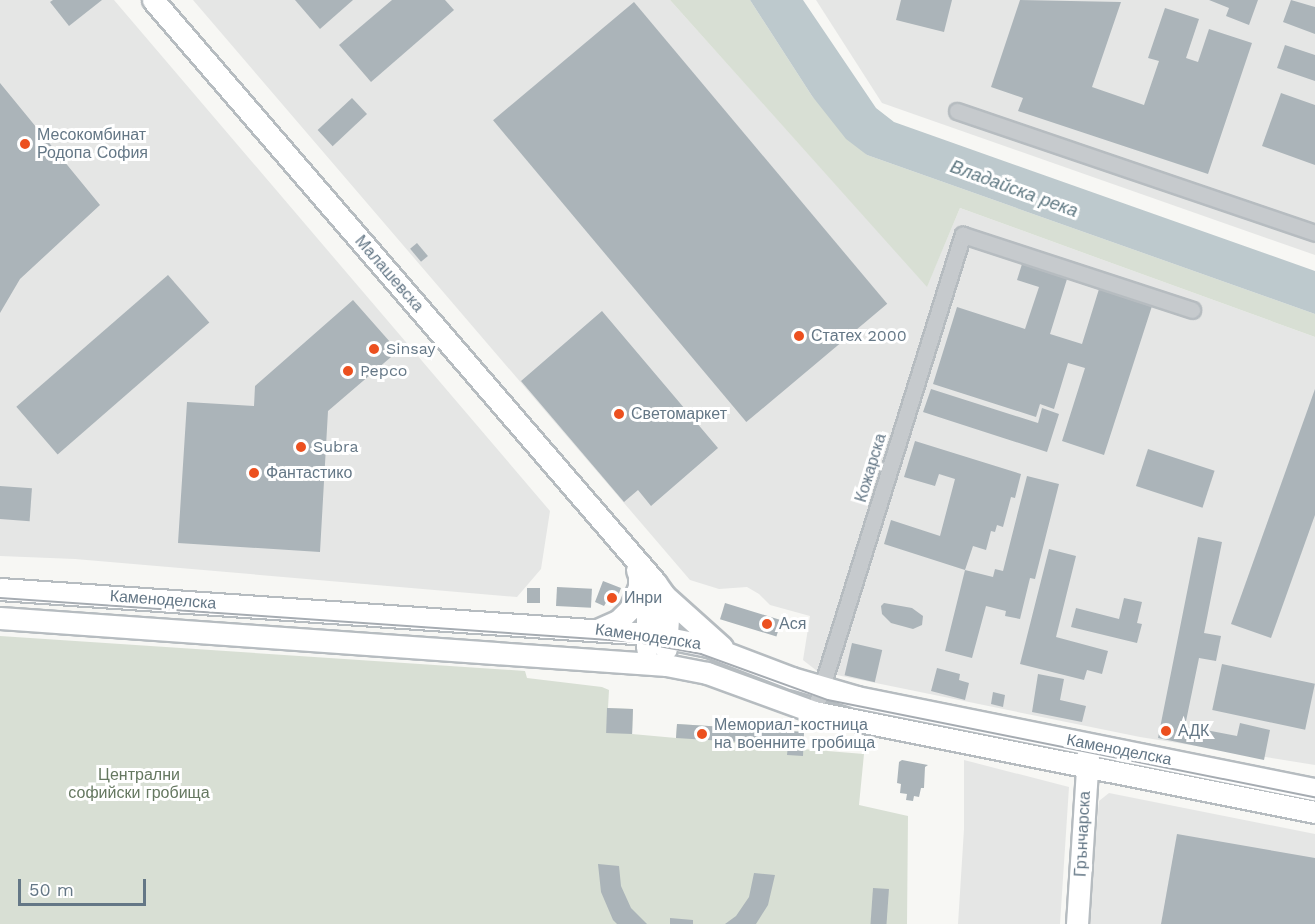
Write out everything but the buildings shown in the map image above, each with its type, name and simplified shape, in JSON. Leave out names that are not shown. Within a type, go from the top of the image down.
[{"type":"street","name":"Малашевска","points":[[153,0],[664,595],[668,619],[657,636]]},
{"type":"street","points":[[957,111],[1315,233]]},
{"type":"street","name":"Кожарска","points":[[814,712],[963,236],[1192,310]]},
{"type":"street","name":"Малашевска","points":[[625,548],[639,574],[647,597],[657,636],[656,664]]},
{"type":"street","points":[[597,630],[619,620],[630,609],[639,588],[639,574]]},
{"type":"street","name":"Каменоделска","points":[[0,589],[657,636],[701,644],[822,688],[1315,789]]},
{"type":"street","points":[[664,595],[729,653]]},
{"type":"street","name":"Каменоделска","points":[[0,618],[656,664],[707,674],[814,712],[1315,812]]},
{"type":"street","name":"Грънчарска","points":[[1077,924],[1089,744]]},
{"type":"shaded area","points":[[0,0],[114,0],[550,511],[541,569],[517,597],[75,559],[0,556]]},
{"type":"shaded area","points":[[193,0],[670,0],[927,286],[960,208],[1315,337],[1315,765],[1140,737],[817,671],[803,660],[810,616],[770,605],[759,594],[747,587],[719,589],[690,580]]},
{"type":"shaded area","points":[[816,0],[1315,0],[1315,255],[882,103]]},
{"type":"shaded area","points":[[964,760],[1069,787],[1060,924],[958,924],[964,829]]},
{"type":"shaded area","points":[[1109,793],[1315,834],[1315,924],[1088,924],[1099,801]]},
{"type":"green space","points":[[670,0],[750,0],[812,96],[867,155],[1315,314],[1315,337],[960,208],[927,287]]},
{"type":"green space","name":"Централни софийски гробища","points":[[0,636],[525,671],[527,678],[602,687],[609,690],[608,708],[633,709],[632,734],[676,738],[677,724],[804,732],[803,749],[864,754],[859,805],[908,816],[907,924],[0,924]]},
{"type":"water","name":"Владайска река","points":[[750,0],[803,0],[876,108],[894,122],[1315,271],[1315,314],[867,155],[846,139],[812,96]]},
{"type":"tram line","points":[[0,598],[638,642],[701,654],[828,700],[1315,797]]},
{"type":"place","name":"Месокомбинат Родопа София","points":[[25,144]]},
{"type":"place","name":"Статех 2000","points":[[799,336]]},
{"type":"place","name":"Sinsay","points":[[374,349]]},
{"type":"place","name":"Pepco","points":[[348,371]]},
{"type":"place","name":"Светомаркет","points":[[619,414]]},
{"type":"place","name":"Subra","points":[[301,447]]},
{"type":"place","name":"Фантастико","points":[[254,473]]},
{"type":"place","name":"Инри","points":[[612,598]]},
{"type":"place","name":"Ася","points":[[767,624]]},
{"type":"place","name":"АДК","points":[[1166,731]]},
{"type":"place","name":"Мемориал-костница на военните гробища","points":[[702,734]]}]
